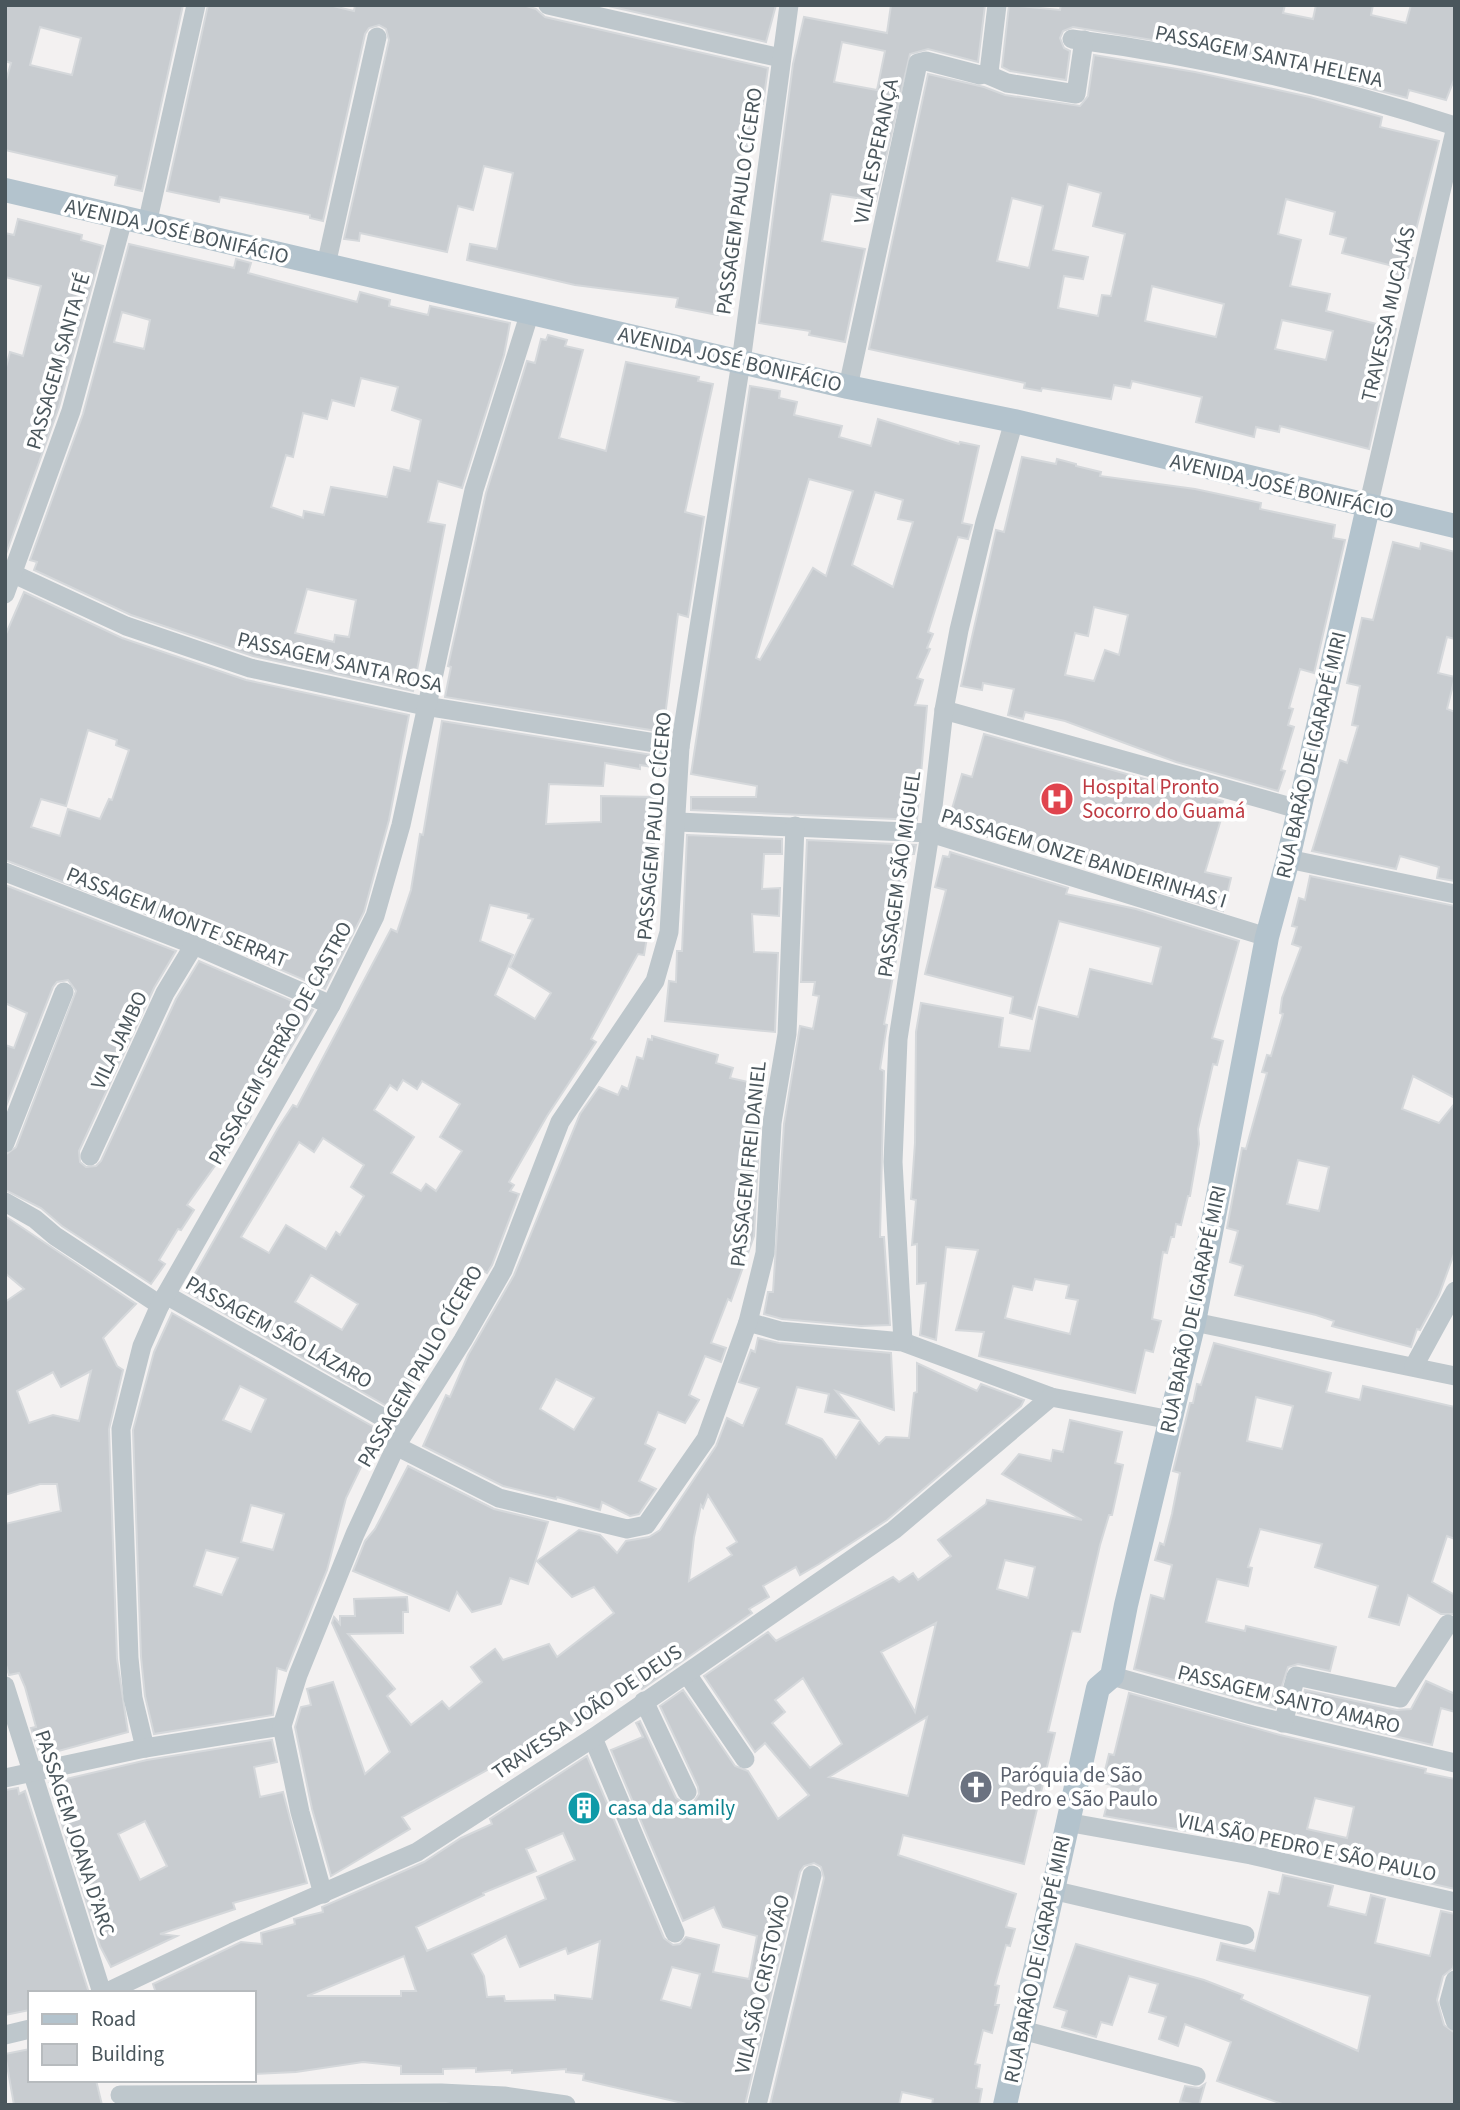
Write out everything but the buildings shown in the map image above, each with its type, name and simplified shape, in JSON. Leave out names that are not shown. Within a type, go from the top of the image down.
[{"type":"main road","name":"AVENIDA JOSÉ BONIFÁCIO","points":[[5,190],[848,387],[1014,421],[1368,508],[1455,526]]},
{"type":"main road","name":"RUA BARÃO DE IGARAPÉ MIRI","points":[[1005,2105],[1098,1688],[1112,1676],[1194,1322],[1266,937],[1288,859],[1368,508]]},
{"type":"street","name":"PASSAGEM SANTA FÉ","points":[[5,594],[9,571],[71,411],[135,221],[195,5]]},
{"type":"street","points":[[548,5],[781,58]]},
{"type":"street","name":"PASSAGEM PAULO CÍCERO","points":[[323,1894],[300,1812],[282,1726],[298,1675],[355,1534],[401,1438],[463,1340],[503,1270],[560,1122],[655,981],[670,932],[680,747],[741,362],[789,5]]},
{"type":"street","points":[[986,74],[992,65],[997,5]]},
{"type":"street","points":[[326,265],[377,37]]},
{"type":"street","name":"PASSAGEM SANTA HELENA","points":[[986,74],[1007,83],[1076,94],[1078,39],[1373,100],[1455,129]]},
{"type":"street","name":"VILA ESPERANÇA","points":[[848,387],[918,63],[926,61],[980,75],[986,74]]},
{"type":"street","name":"TRAVESSA MUCAJÁS","points":[[1368,508],[1455,129]]},
{"type":"street","name":"PASSAGEM SERRÃO DE CASTRO","points":[[145,1748],[133,1698],[129,1658],[121,1429],[142,1346],[163,1300],[331,1005],[375,916],[384,890],[474,490],[530,312]]},
{"type":"street","name":"PASSAGEM SÃO MIGUEL","points":[[903,1342],[893,1161],[902,1012],[930,834],[944,710],[959,630],[1014,421]]},
{"type":"street","name":"PASSAGEM SANTA ROSA","points":[[9,571],[126,626],[250,668],[425,706],[680,747]]},
{"type":"street","points":[[944,710],[1298,809]]},
{"type":"street","name":"PASSAGEM ONZE BANDEIRINHAS I","points":[[678,822],[930,834],[1266,937]]},
{"type":"street","name":"PASSAGEM FREI DANIEL","points":[[646,1525],[706,1439],[748,1322],[765,1253],[772,1123],[787,1034],[795,826]]},
{"type":"street","points":[[1288,859],[1455,894]]},
{"type":"street","name":"PASSAGEM MONTE SERRAT","points":[[5,872],[194,945],[331,1005]]},
{"type":"street","name":"VILA JAMBO","points":[[90,1156],[165,993],[194,945]]},
{"type":"street","points":[[5,1143],[64,992]]},
{"type":"street","name":"PASSAGEM SÃO LÁZARO","points":[[5,1202],[35,1219],[55,1236],[499,1498],[599,1525],[627,1529],[646,1525]]},
{"type":"street","points":[[1414,1366],[1455,1291]]},
{"type":"street","points":[[748,1322],[780,1331],[903,1342],[1051,1397],[1171,1420]]},
{"type":"street","points":[[1194,1322],[1455,1376]]},
{"type":"street","name":"TRAVESSA JOÃO DE DEUS","points":[[108,1991],[233,1932],[417,1852],[593,1738],[894,1530],[1051,1397]]},
{"type":"street","points":[[1283,1723],[1296,1676],[1400,1698],[1448,1624]]},
{"type":"street","points":[[687,1674],[745,1759]]},
{"type":"street","name":"PASSAGEM SANTO AMARO","points":[[1112,1676],[1283,1723],[1455,1763]]},
{"type":"street","name":"PASSAGEM JOANA D’ARC","points":[[5,1686],[103,1991]]},
{"type":"street","points":[[644,1701],[687,1792]]},
{"type":"street","points":[[5,1778],[145,1748],[282,1726]]},
{"type":"street","points":[[593,1738],[675,1933]]},
{"type":"street","name":"VILA SÃO PEDRO E SÃO PAULO","points":[[1066,1822],[1251,1855],[1455,1902]]},
{"type":"street","name":"VILA SÃO CRISTOVÃO","points":[[757,2105],[812,1875]]},
{"type":"street","points":[[1052,1890],[1245,1935]]},
{"type":"street","points":[[1455,1980],[1449,2002],[1455,2021]]},
{"type":"street","points":[[5,2035],[28,2029]]},
{"type":"street","points":[[1022,2030],[1196,2076]]},
{"type":"street","points":[[120,2093],[394,2099],[504,2096],[566,2105]]},
{"type":"place","name":"Hospital Pronto Socorro do Guamá","points":[[1057,799]]},
{"type":"place","name":"Paróquia de São Pedro e São Paulo","points":[[976,1787]]},
{"type":"place","name":"casa da samily","points":[[584,1808]]}]
